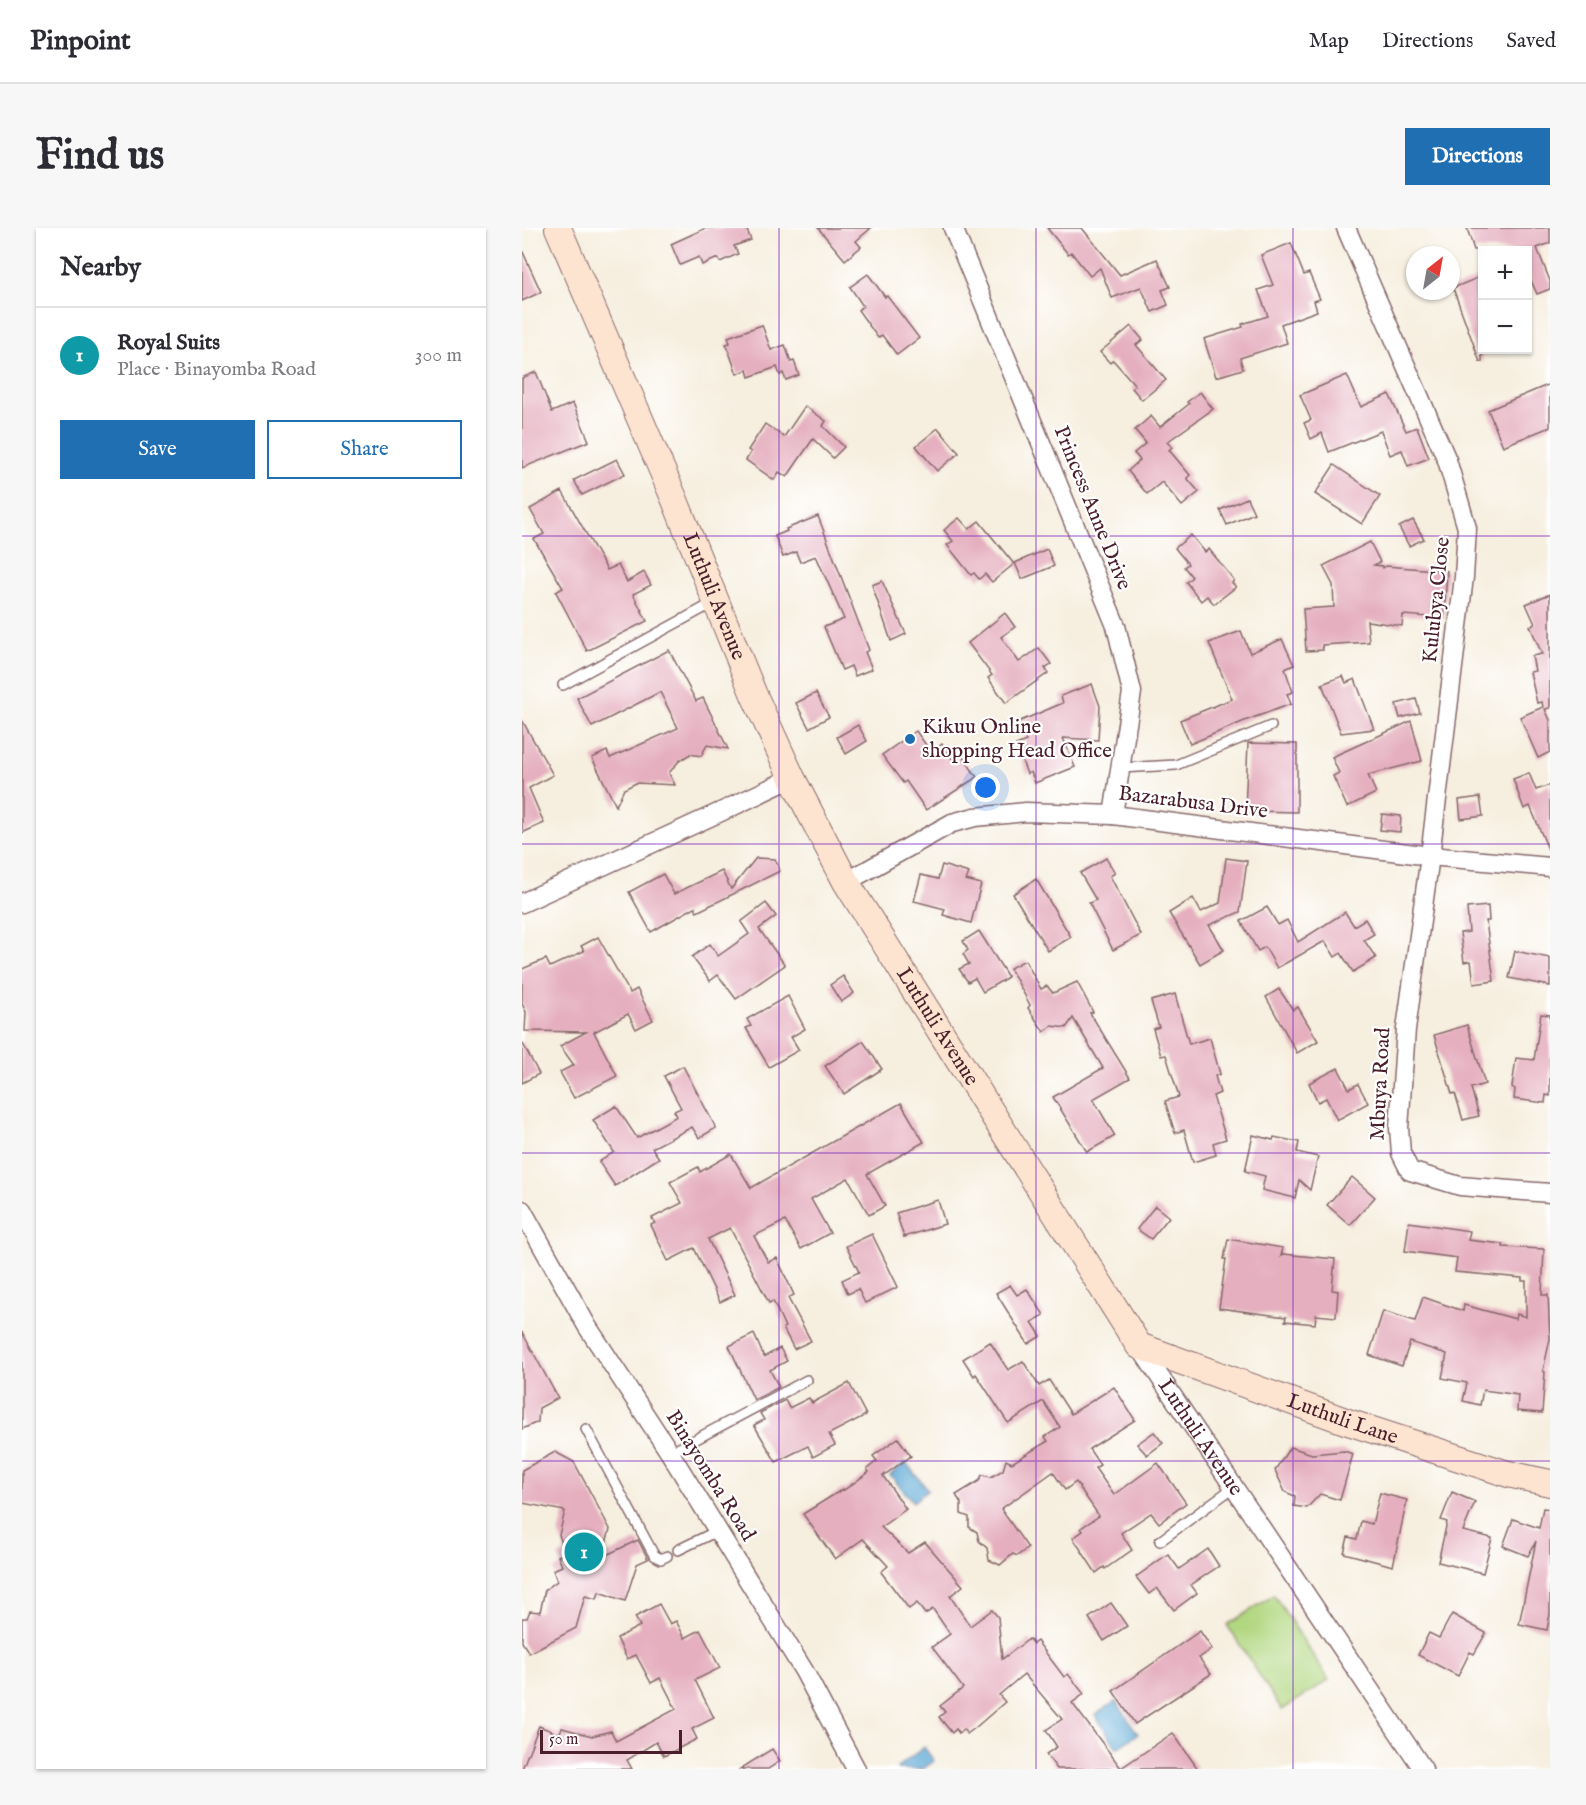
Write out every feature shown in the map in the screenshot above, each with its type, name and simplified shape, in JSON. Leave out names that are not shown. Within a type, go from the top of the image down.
[{"type":"street","name":"Luthuli Avenue","points":[[558,228],[674,498],[754,695],[792,778],[846,882],[1139,1346],[1423,1769]]},
{"type":"street","name":"Princess Anne Drive","points":[[953,228],[1116,626],[1132,692],[1113,815]]},
{"type":"street","name":"Kulubya Close","points":[[1346,228],[1447,460],[1467,528],[1464,577],[1430,856]]},
{"type":"street","points":[[522,903],[792,778]]},
{"type":"street","name":"Bazarabusa Drive","points":[[846,882],[952,823],[975,817],[1026,812],[1113,815],[1430,856],[1550,867]]},
{"type":"street","name":"Mbuya Road","points":[[1430,856],[1406,1029],[1399,1128],[1401,1153],[1410,1172],[1428,1178],[1460,1186],[1550,1193]]},
{"type":"street","name":"Binayomba Road","points":[[522,1210],[587,1326],[670,1453],[804,1671],[856,1769]]},
{"type":"street","name":"Luthuli Lane","points":[[1139,1346],[1371,1429],[1508,1474],[1550,1483]]},
{"type":"lane","points":[[563,685],[715,602]]},
{"type":"lane","points":[[1120,768],[1176,765],[1271,726]]},
{"type":"lane","points":[[670,1453],[807,1380]]},
{"type":"lane","points":[[586,1430],[654,1555],[662,1559],[667,1556]]},
{"type":"lane","points":[[1160,1541],[1234,1487]]},
{"type":"lane","points":[[678,1550],[717,1531]]},
{"type":"green space","points":[[1274,1595],[1329,1680],[1282,1710],[1227,1625]]},
{"type":"water","points":[[905,1462],[928,1490],[913,1502],[890,1475]]},
{"type":"water","points":[[1116,1701],[1138,1734],[1117,1748],[1095,1715]]},
{"type":"water","points":[[924,1747],[934,1761],[923,1769],[897,1768]]},
{"type":"building","points":[[706,228],[746,228],[751,240],[734,246],[738,254],[720,262],[718,258],[702,265],[699,257],[680,265],[671,244]]},
{"type":"building","points":[[818,228],[871,228],[856,241],[861,247],[845,260]]},
{"type":"building","points":[[1047,228],[1082,228],[1120,275],[1157,259],[1170,287],[1162,290],[1168,305],[1152,312],[1141,287],[1112,298],[1100,268],[1090,276],[1071,252],[1068,254]]},
{"type":"building","points":[[1467,228],[1550,228],[1550,243],[1537,248],[1550,281],[1550,289],[1537,294],[1532,282],[1532,246],[1478,246],[1478,250],[1474,250]]},
{"type":"building","points":[[1291,243],[1304,275],[1309,273],[1320,299],[1314,301],[1317,311],[1281,324],[1287,343],[1240,358],[1243,369],[1216,377],[1204,339],[1243,327],[1242,324],[1268,316],[1258,290],[1273,285],[1261,255]]},
{"type":"building","points":[[522,250],[541,292],[522,301]]},
{"type":"building","points":[[868,274],[919,338],[897,355],[882,335],[878,338],[858,310],[863,306],[850,287]]},
{"type":"building","points":[[1478,278],[1478,354],[1482,354],[1482,362],[1480,362],[1457,300],[1460,300],[1460,285]]},
{"type":"building","points":[[762,325],[771,350],[785,345],[799,375],[786,380],[783,373],[780,375],[777,367],[749,377],[747,370],[737,374],[726,344],[730,343],[728,337]]},
{"type":"building","points":[[1131,326],[1143,340],[1136,345],[1166,380],[1142,400],[1132,388],[1135,385],[1113,360],[1110,363],[1100,352]]},
{"type":"building","points":[[536,372],[552,412],[573,403],[589,441],[522,468],[522,378]]},
{"type":"building","points":[[1347,375],[1361,407],[1389,394],[1406,431],[1417,427],[1429,458],[1408,466],[1402,450],[1390,455],[1381,431],[1329,452],[1322,433],[1311,439],[1304,423],[1311,420],[1300,395]]},
{"type":"building","points":[[1550,384],[1550,427],[1503,446],[1488,410]]},
{"type":"building","points":[[1200,392],[1213,409],[1167,442],[1172,447],[1169,450],[1190,475],[1187,478],[1199,492],[1182,506],[1162,482],[1147,494],[1128,471],[1140,460],[1134,453],[1146,443],[1135,430],[1151,416],[1160,427]]},
{"type":"building","points":[[805,406],[826,421],[823,426],[844,447],[833,458],[813,439],[787,477],[779,472],[774,480],[746,460],[751,452],[748,450],[765,424],[784,437]]},
{"type":"building","points":[[938,428],[959,453],[937,471],[916,446]]},
{"type":"building","points":[[617,459],[625,474],[582,495],[574,480]]},
{"type":"building","points":[[1334,465],[1380,496],[1362,524],[1315,494]]},
{"type":"building","points":[[562,491],[607,570],[618,565],[627,582],[644,572],[651,585],[633,594],[647,621],[587,651],[556,592],[563,588],[534,539],[544,534],[530,509]]},
{"type":"building","points":[[1247,498],[1254,513],[1227,525],[1220,510]]},
{"type":"building","points":[[818,516],[869,650],[865,652],[872,669],[855,676],[851,666],[842,670],[824,627],[844,619],[816,556],[800,562],[796,552],[783,557],[775,536]]},
{"type":"building","points":[[959,518],[969,529],[979,521],[1014,564],[992,582],[985,574],[979,579],[974,573],[971,575],[947,545],[953,541],[944,530]]},
{"type":"building","points":[[1413,520],[1424,539],[1409,546],[1399,527]]},
{"type":"building","points":[[1191,535],[1205,552],[1209,549],[1234,580],[1232,583],[1236,587],[1214,604],[1207,596],[1201,601],[1186,582],[1192,577],[1184,567],[1188,564],[1175,548]]},
{"type":"building","points":[[1370,542],[1380,562],[1374,565],[1383,568],[1386,566],[1447,571],[1444,618],[1403,615],[1402,626],[1367,621],[1369,642],[1322,645],[1323,650],[1306,651],[1303,609],[1334,607],[1333,585],[1323,566]]},
{"type":"building","points":[[1047,549],[1054,566],[1022,579],[1015,563]]},
{"type":"building","points":[[882,581],[906,634],[891,641],[872,585]]},
{"type":"building","points":[[1550,594],[1550,708],[1545,709],[1550,720],[1550,752],[1538,758],[1520,717],[1543,707],[1542,702],[1537,703],[1530,672],[1535,671],[1532,656],[1542,654],[1530,626],[1535,624],[1526,604]]},
{"type":"building","points":[[1005,613],[1015,627],[1001,637],[1019,662],[1039,648],[1051,664],[1045,668],[1048,673],[1006,703],[988,678],[992,675],[968,643]]},
{"type":"building","points":[[1241,631],[1250,653],[1282,639],[1294,665],[1285,669],[1293,692],[1287,694],[1291,704],[1190,744],[1180,720],[1232,699],[1209,643]]},
{"type":"building","points":[[669,650],[696,701],[703,698],[728,749],[707,745],[701,756],[690,754],[679,761],[669,773],[675,785],[636,783],[624,789],[616,806],[592,758],[607,751],[610,758],[678,728],[660,692],[592,727],[577,698]]},
{"type":"building","points":[[1343,676],[1346,683],[1355,679],[1374,729],[1341,733],[1322,684]]},
{"type":"building","points":[[1092,684],[1100,706],[1098,740],[1063,738],[1075,767],[1035,783],[1031,772],[1027,774],[1016,745],[1026,741],[1018,722],[1063,703],[1061,696]]},
{"type":"building","points":[[816,693],[829,717],[809,728],[796,703]]},
{"type":"building","points":[[1416,699],[1420,713],[1400,718],[1396,704]]},
{"type":"building","points":[[522,720],[553,775],[529,788],[544,823],[522,833]]},
{"type":"building","points":[[1411,721],[1422,761],[1368,775],[1376,793],[1347,807],[1333,776],[1339,773],[1332,757]]},
{"type":"building","points":[[858,725],[867,741],[846,754],[837,737]]},
{"type":"building","points":[[916,731],[931,752],[942,744],[953,760],[961,754],[977,777],[926,810],[906,781],[903,783],[882,755]]},
{"type":"building","points":[[1248,743],[1297,744],[1297,812],[1245,811]]},
{"type":"building","points":[[1529,773],[1536,790],[1550,785],[1550,854],[1530,806],[1524,809],[1513,779]]},
{"type":"building","points":[[1480,797],[1483,816],[1461,819],[1459,800]]},
{"type":"building","points":[[1382,814],[1401,816],[1400,832],[1380,830]]},
{"type":"building","points":[[756,858],[775,859],[780,871],[697,912],[695,907],[651,932],[629,892],[663,874],[674,894],[722,871],[731,889]]},
{"type":"building","points":[[1106,858],[1115,873],[1110,876],[1141,935],[1113,950],[1089,903],[1096,900],[1080,873]]},
{"type":"building","points":[[1226,858],[1247,861],[1240,912],[1209,925],[1224,950],[1200,964],[1169,913],[1193,898],[1201,912],[1220,903]]},
{"type":"building","points":[[942,865],[969,873],[966,880],[981,884],[971,923],[943,915],[945,909],[914,901],[921,875],[938,879]]},
{"type":"building","points":[[1036,879],[1071,937],[1048,951],[1013,894]]},
{"type":"building","points":[[766,903],[776,916],[759,929],[785,965],[736,999],[718,975],[710,981],[692,957],[710,944],[718,956],[749,934],[741,922]]},
{"type":"building","points":[[1488,906],[1489,921],[1486,921],[1494,981],[1474,984],[1471,961],[1464,962],[1460,933],[1469,932],[1467,908]]},
{"type":"building","points":[[1267,907],[1278,925],[1287,920],[1298,942],[1345,912],[1354,926],[1365,919],[1374,934],[1364,940],[1376,958],[1353,972],[1341,953],[1335,957],[1325,941],[1277,968],[1265,947],[1258,951],[1241,921]]},
{"type":"building","points":[[979,931],[1008,977],[983,992],[975,978],[968,982],[959,969],[969,964],[963,954],[968,950],[963,941]]},
{"type":"building","points":[[598,937],[630,993],[637,989],[653,1020],[636,1029],[628,1014],[594,1032],[617,1076],[574,1098],[560,1072],[574,1065],[560,1046],[586,1032],[525,1031],[526,1012],[522,1004],[522,969],[546,959],[550,967],[584,951],[581,946]]},
{"type":"building","points":[[1515,951],[1550,958],[1550,986],[1509,978]]},
{"type":"building","points":[[1025,960],[1041,989],[1047,986],[1053,993],[1077,982],[1093,1012],[1090,1013],[1130,1078],[1093,1099],[1115,1136],[1087,1152],[1053,1097],[1103,1068],[1073,1018],[1066,1028],[1052,1026],[1044,1032],[1028,1008],[1030,1005],[1010,968]]},
{"type":"building","points":[[843,976],[854,993],[841,1002],[830,985]]},
{"type":"building","points":[[1279,989],[1293,1010],[1298,1007],[1318,1041],[1297,1053],[1266,997]]},
{"type":"building","points":[[1175,994],[1189,1044],[1210,1038],[1220,1074],[1215,1076],[1220,1093],[1213,1096],[1226,1139],[1213,1143],[1216,1155],[1193,1162],[1184,1130],[1175,1133],[1165,1101],[1179,1097],[1166,1055],[1161,1056],[1153,1029],[1159,1027],[1151,1001]]},
{"type":"building","points":[[788,996],[805,1029],[791,1037],[799,1050],[769,1067],[746,1028],[751,1026],[747,1019]]},
{"type":"building","points":[[1541,1014],[1550,1015],[1550,1096],[1546,1095],[1545,1103],[1514,1099],[1515,1089],[1512,1087],[1516,1058],[1534,1060]]},
{"type":"building","points":[[1467,1025],[1485,1084],[1471,1088],[1479,1116],[1463,1120],[1455,1093],[1452,1094],[1434,1035]]},
{"type":"building","points":[[863,1041],[882,1069],[844,1094],[825,1066]]},
{"type":"building","points":[[522,1042],[539,1074],[522,1083]]},
{"type":"building","points":[[683,1066],[716,1128],[699,1138],[692,1127],[652,1148],[659,1158],[615,1186],[599,1162],[614,1152],[593,1120],[616,1106],[637,1138],[677,1116],[674,1111],[681,1108],[664,1076]]},
{"type":"building","points":[[1338,1068],[1349,1089],[1358,1084],[1368,1103],[1337,1120],[1326,1098],[1318,1102],[1309,1083]]},
{"type":"building","points":[[901,1103],[924,1142],[867,1174],[885,1206],[869,1215],[848,1178],[811,1199],[830,1233],[801,1249],[785,1221],[754,1236],[768,1262],[777,1258],[794,1295],[788,1298],[811,1341],[794,1349],[773,1301],[769,1303],[730,1228],[708,1239],[735,1295],[720,1302],[694,1248],[668,1261],[651,1225],[655,1223],[652,1218],[682,1203],[670,1182],[698,1167],[700,1172],[731,1154],[751,1188]]},
{"type":"building","points":[[1253,1135],[1273,1140],[1274,1137],[1299,1142],[1297,1152],[1318,1157],[1310,1190],[1299,1180],[1295,1198],[1262,1190],[1265,1176],[1245,1171]]},
{"type":"building","points":[[1352,1177],[1375,1197],[1350,1225],[1327,1205]]},
{"type":"building","points":[[938,1200],[945,1224],[904,1237],[896,1213]]},
{"type":"building","points":[[1155,1206],[1169,1217],[1151,1239],[1137,1229]]},
{"type":"building","points":[[1409,1222],[1470,1231],[1468,1240],[1503,1244],[1503,1247],[1544,1249],[1542,1295],[1548,1295],[1550,1339],[1543,1371],[1545,1372],[1542,1413],[1517,1411],[1518,1395],[1483,1390],[1480,1405],[1463,1401],[1467,1383],[1442,1378],[1447,1354],[1410,1342],[1402,1366],[1369,1355],[1383,1311],[1415,1321],[1423,1297],[1463,1311],[1464,1305],[1516,1319],[1517,1314],[1526,1317],[1526,1281],[1522,1281],[1522,1278],[1455,1272],[1457,1258],[1405,1251]]},
{"type":"building","points":[[872,1234],[898,1287],[865,1303],[858,1289],[848,1294],[842,1280],[859,1272],[846,1246]]},
{"type":"building","points":[[1228,1239],[1283,1248],[1281,1256],[1283,1254],[1335,1259],[1332,1290],[1338,1291],[1336,1317],[1316,1315],[1315,1324],[1285,1321],[1286,1317],[1219,1308]]},
{"type":"building","points":[[1010,1285],[1017,1295],[1027,1289],[1044,1315],[1032,1322],[1041,1336],[1028,1344],[996,1293]]},
{"type":"building","points":[[522,1332],[558,1398],[539,1408],[538,1422],[522,1429]]},
{"type":"building","points":[[754,1334],[764,1357],[780,1348],[787,1361],[770,1370],[779,1387],[754,1400],[729,1346]]},
{"type":"building","points":[[990,1342],[1008,1370],[1023,1361],[1039,1386],[1049,1380],[1071,1414],[1114,1387],[1135,1420],[1089,1449],[1100,1465],[1095,1468],[1114,1495],[1158,1463],[1186,1503],[1159,1523],[1151,1513],[1121,1533],[1132,1550],[1105,1569],[1104,1567],[1096,1573],[1073,1538],[1083,1531],[1081,1528],[1099,1516],[1076,1482],[1065,1490],[1053,1472],[1001,1509],[1028,1548],[1017,1556],[1013,1554],[1000,1565],[989,1560],[987,1548],[979,1541],[977,1532],[969,1527],[969,1517],[961,1514],[961,1503],[956,1495],[979,1481],[982,1475],[991,1477],[1003,1470],[1006,1460],[1012,1463],[1048,1441],[1045,1437],[1060,1427],[1043,1401],[1008,1423],[976,1374],[974,1376],[963,1359]]},
{"type":"building","points":[[849,1383],[866,1415],[829,1434],[835,1445],[813,1457],[808,1446],[776,1462],[754,1425],[764,1420],[760,1413],[785,1400],[789,1408],[809,1398],[812,1403]]},
{"type":"building","points":[[1154,1432],[1163,1443],[1147,1455],[1137,1444]]},
{"type":"building","points":[[898,1438],[911,1456],[883,1476],[906,1509],[881,1527],[908,1553],[925,1542],[963,1586],[950,1596],[970,1626],[992,1610],[998,1617],[1002,1659],[1029,1639],[1033,1644],[1037,1641],[1064,1677],[1068,1674],[1084,1694],[1072,1703],[1121,1768],[1173,1733],[1198,1769],[1057,1769],[1046,1754],[1057,1747],[1046,1730],[1062,1719],[1024,1674],[999,1695],[1005,1702],[975,1728],[967,1734],[963,1729],[959,1733],[956,1729],[952,1733],[939,1717],[945,1712],[940,1706],[963,1688],[932,1647],[950,1634],[933,1609],[925,1614],[917,1603],[909,1609],[881,1572],[888,1566],[863,1539],[835,1559],[803,1514],[869,1472],[867,1469],[877,1461],[873,1456]]},
{"type":"building","points":[[1290,1447],[1312,1454],[1344,1451],[1353,1454],[1340,1500],[1320,1494],[1307,1508],[1294,1506],[1295,1496],[1285,1492],[1275,1470]]},
{"type":"building","points":[[555,1452],[574,1462],[610,1529],[602,1557],[638,1540],[648,1559],[637,1564],[625,1601],[599,1592],[597,1599],[585,1596],[576,1628],[529,1653],[522,1642],[522,1618],[527,1618],[530,1611],[540,1612],[545,1590],[557,1581],[553,1570],[562,1566],[558,1556],[566,1553],[559,1535],[565,1511],[522,1503],[522,1470]]},
{"type":"building","points":[[1452,1492],[1475,1502],[1463,1531],[1492,1538],[1483,1573],[1438,1562],[1447,1522],[1441,1520]]},
{"type":"building","points":[[1380,1493],[1407,1500],[1393,1566],[1344,1553],[1348,1537],[1357,1539],[1361,1521],[1372,1524]]},
{"type":"building","points":[[1543,1508],[1550,1509],[1550,1614],[1547,1630],[1519,1624],[1536,1541],[1528,1556],[1503,1546],[1513,1519],[1539,1528]]},
{"type":"building","points":[[1208,1549],[1219,1566],[1191,1585],[1197,1593],[1174,1610],[1157,1588],[1149,1594],[1136,1577],[1168,1554],[1179,1569]]},
{"type":"building","points":[[1111,1603],[1127,1626],[1104,1641],[1089,1618]]},
{"type":"building","points":[[659,1604],[670,1624],[676,1621],[685,1638],[700,1630],[720,1668],[695,1680],[714,1718],[692,1729],[697,1739],[664,1756],[656,1742],[627,1760],[632,1769],[522,1769],[539,1726],[559,1734],[562,1728],[592,1736],[611,1731],[616,1741],[676,1709],[660,1678],[651,1683],[636,1655],[627,1659],[617,1638],[640,1626],[635,1617]]},
{"type":"building","points":[[1452,1614],[1486,1633],[1474,1654],[1470,1652],[1458,1676],[1418,1655],[1429,1633],[1439,1638]]},
{"type":"building","points":[[1200,1631],[1212,1649],[1199,1658],[1211,1674],[1135,1724],[1113,1691]]},
{"type":"building","points":[[772,1749],[780,1761],[768,1769],[740,1769]]},
{"type":"place","name":"Kikuu Online shopping Head Office","points":[[910,739]]},
{"type":"place","name":"Royal Suits","points":[[584,1552]]}]
